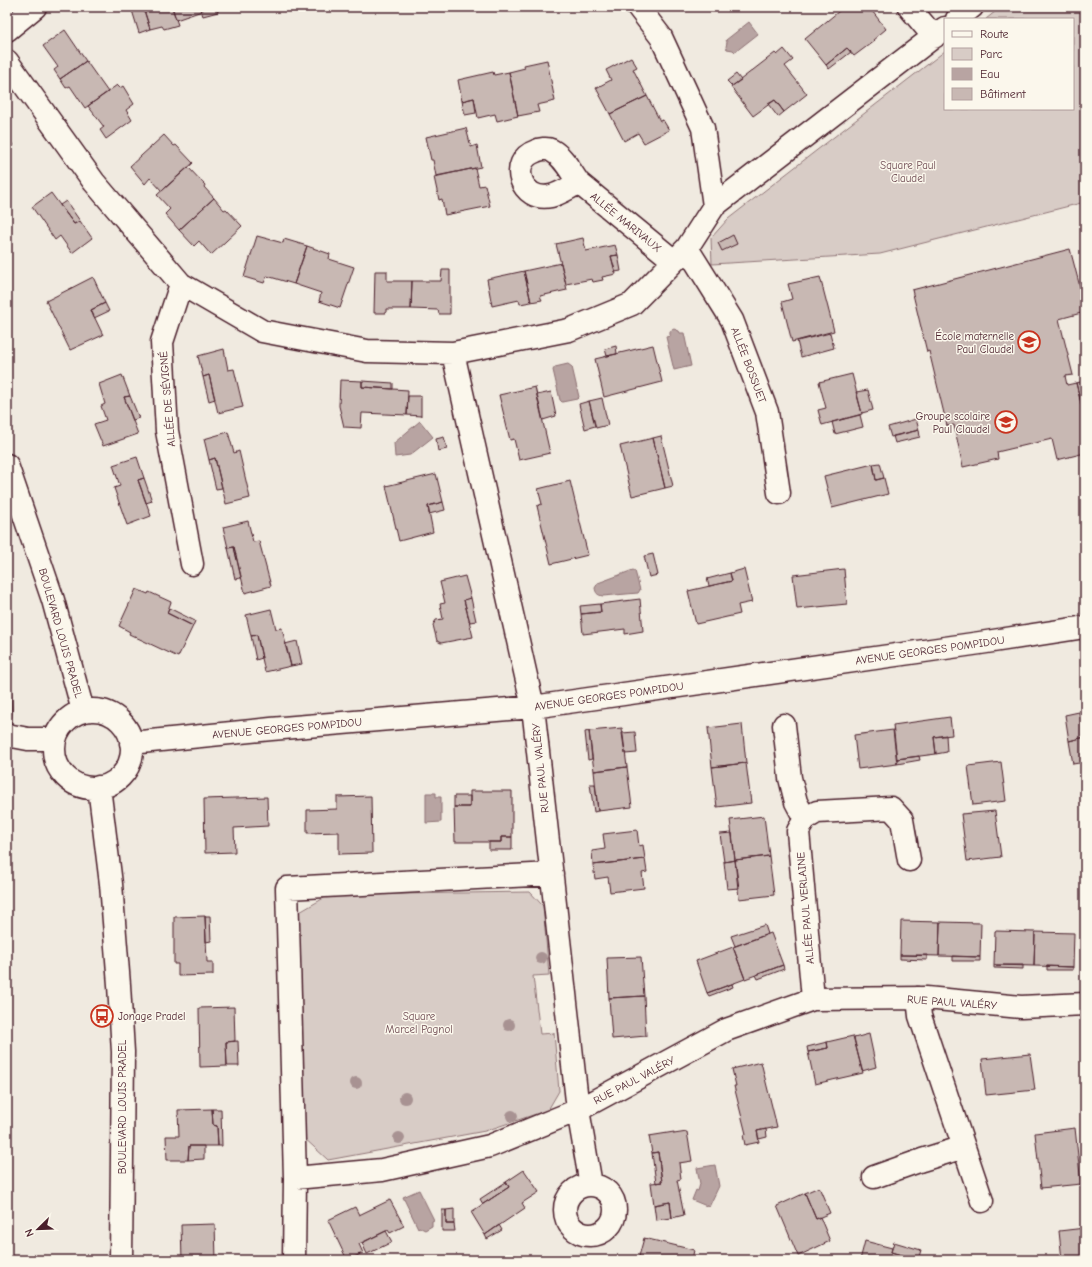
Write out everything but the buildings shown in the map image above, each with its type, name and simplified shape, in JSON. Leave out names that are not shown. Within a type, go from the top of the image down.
[{"type":"street","points":[[7,30],[36,7]]},
{"type":"street","points":[[638,7],[661,37],[703,128],[714,206]]},
{"type":"street","points":[[7,61],[94,182],[181,284],[262,331],[366,351],[454,353],[569,330],[632,304],[680,254],[714,206],[939,33],[909,7]]},
{"type":"street","points":[[958,18],[972,7]]},
{"type":"street","name":"ALLÉE MARIVAUX","points":[[579,182],[680,254]]},
{"type":"street","name":"ALLÉE BOSSUET","points":[[680,254],[732,320],[767,412],[779,493]]},
{"type":"street","name":"ALLÉE DE SÉVIGNÉ","points":[[181,284],[162,342],[167,431],[192,564]]},
{"type":"street","name":"RUE PAUL VALÉRY","points":[[454,353],[533,707],[578,1110],[726,1030],[813,999],[918,998],[1021,1007],[1085,1004]]},
{"type":"street","name":"BOULEVARD LOUIS PRADEL","points":[[7,465],[53,600],[82,711]]},
{"type":"street","name":"AVENUE GEORGES POMPIDOU","points":[[131,743],[271,728],[533,707],[980,644],[1085,627]]},
{"type":"street","points":[[92,709],[105,712],[116,718],[125,727],[131,743],[132,752],[129,764],[121,775],[111,783],[99,787],[86,788],[74,783],[64,776],[57,764],[54,752],[55,739],[60,727],[68,718],[82,711],[92,709]]},
{"type":"street","points":[[784,725],[790,778],[796,802],[805,819],[817,812],[891,808],[902,820],[909,860]]},
{"type":"street","points":[[17,737],[55,739]]},
{"type":"street","name":"BOULEVARD LOUIS PRADEL","points":[[99,787],[111,884],[122,1044],[121,1260]]},
{"type":"street","name":"ALLÉE PAUL VERLAINE","points":[[805,819],[798,831],[813,999]]},
{"type":"street","points":[[294,1260],[295,1178],[287,888],[552,874]]},
{"type":"street","points":[[918,998],[920,1016],[982,1201]]},
{"type":"street","points":[[295,1178],[382,1170],[490,1146],[578,1110],[590,1185]]},
{"type":"street","points":[[874,1178],[922,1160],[964,1147]]},
{"type":"green space","name":"Square Paul Claudel","points":[[1001,7],[1085,7],[1085,202],[880,254],[712,264],[711,238],[728,219],[944,52],[944,110],[1074,110],[1074,18],[987,18]]},
{"type":"green space","name":"Square Marcel Pagnol","points":[[530,892],[543,906],[549,975],[533,976],[540,1034],[554,1033],[559,1091],[548,1110],[485,1131],[328,1160],[302,1136],[298,913],[329,895]]},
{"type":"water","points":[[749,22],[758,34],[735,52],[727,49],[726,40]]},
{"type":"water","points":[[674,329],[680,333],[684,333],[691,366],[674,370],[666,337],[670,336],[670,331]]},
{"type":"water","points":[[568,364],[572,367],[579,397],[577,399],[562,402],[560,400],[553,370],[555,367]]},
{"type":"water","points":[[420,421],[433,437],[410,455],[395,457],[394,443]]},
{"type":"water","points":[[633,570],[635,571],[640,590],[638,593],[603,596],[596,592],[595,588],[598,583]]},
{"type":"water","points":[[426,793],[436,793],[436,797],[441,797],[441,822],[426,823]]},
{"type":"water","points":[[715,1165],[719,1186],[709,1207],[692,1200],[696,1190],[698,1191],[700,1184],[697,1168]]},
{"type":"water","points":[[419,1190],[434,1220],[432,1221],[432,1226],[425,1230],[419,1227],[418,1228],[403,1197]]},
{"type":"waterway","points":[[7,666],[9,710],[7,732]]},
{"type":"place","name":"École maternelle Paul Claudel","points":[[1029,342]]},
{"type":"place","name":"Groupe scolaire Paul Claudel","points":[[1006,422]]},
{"type":"place","name":"Jonage Pradel","points":[[102,1016]]}]
